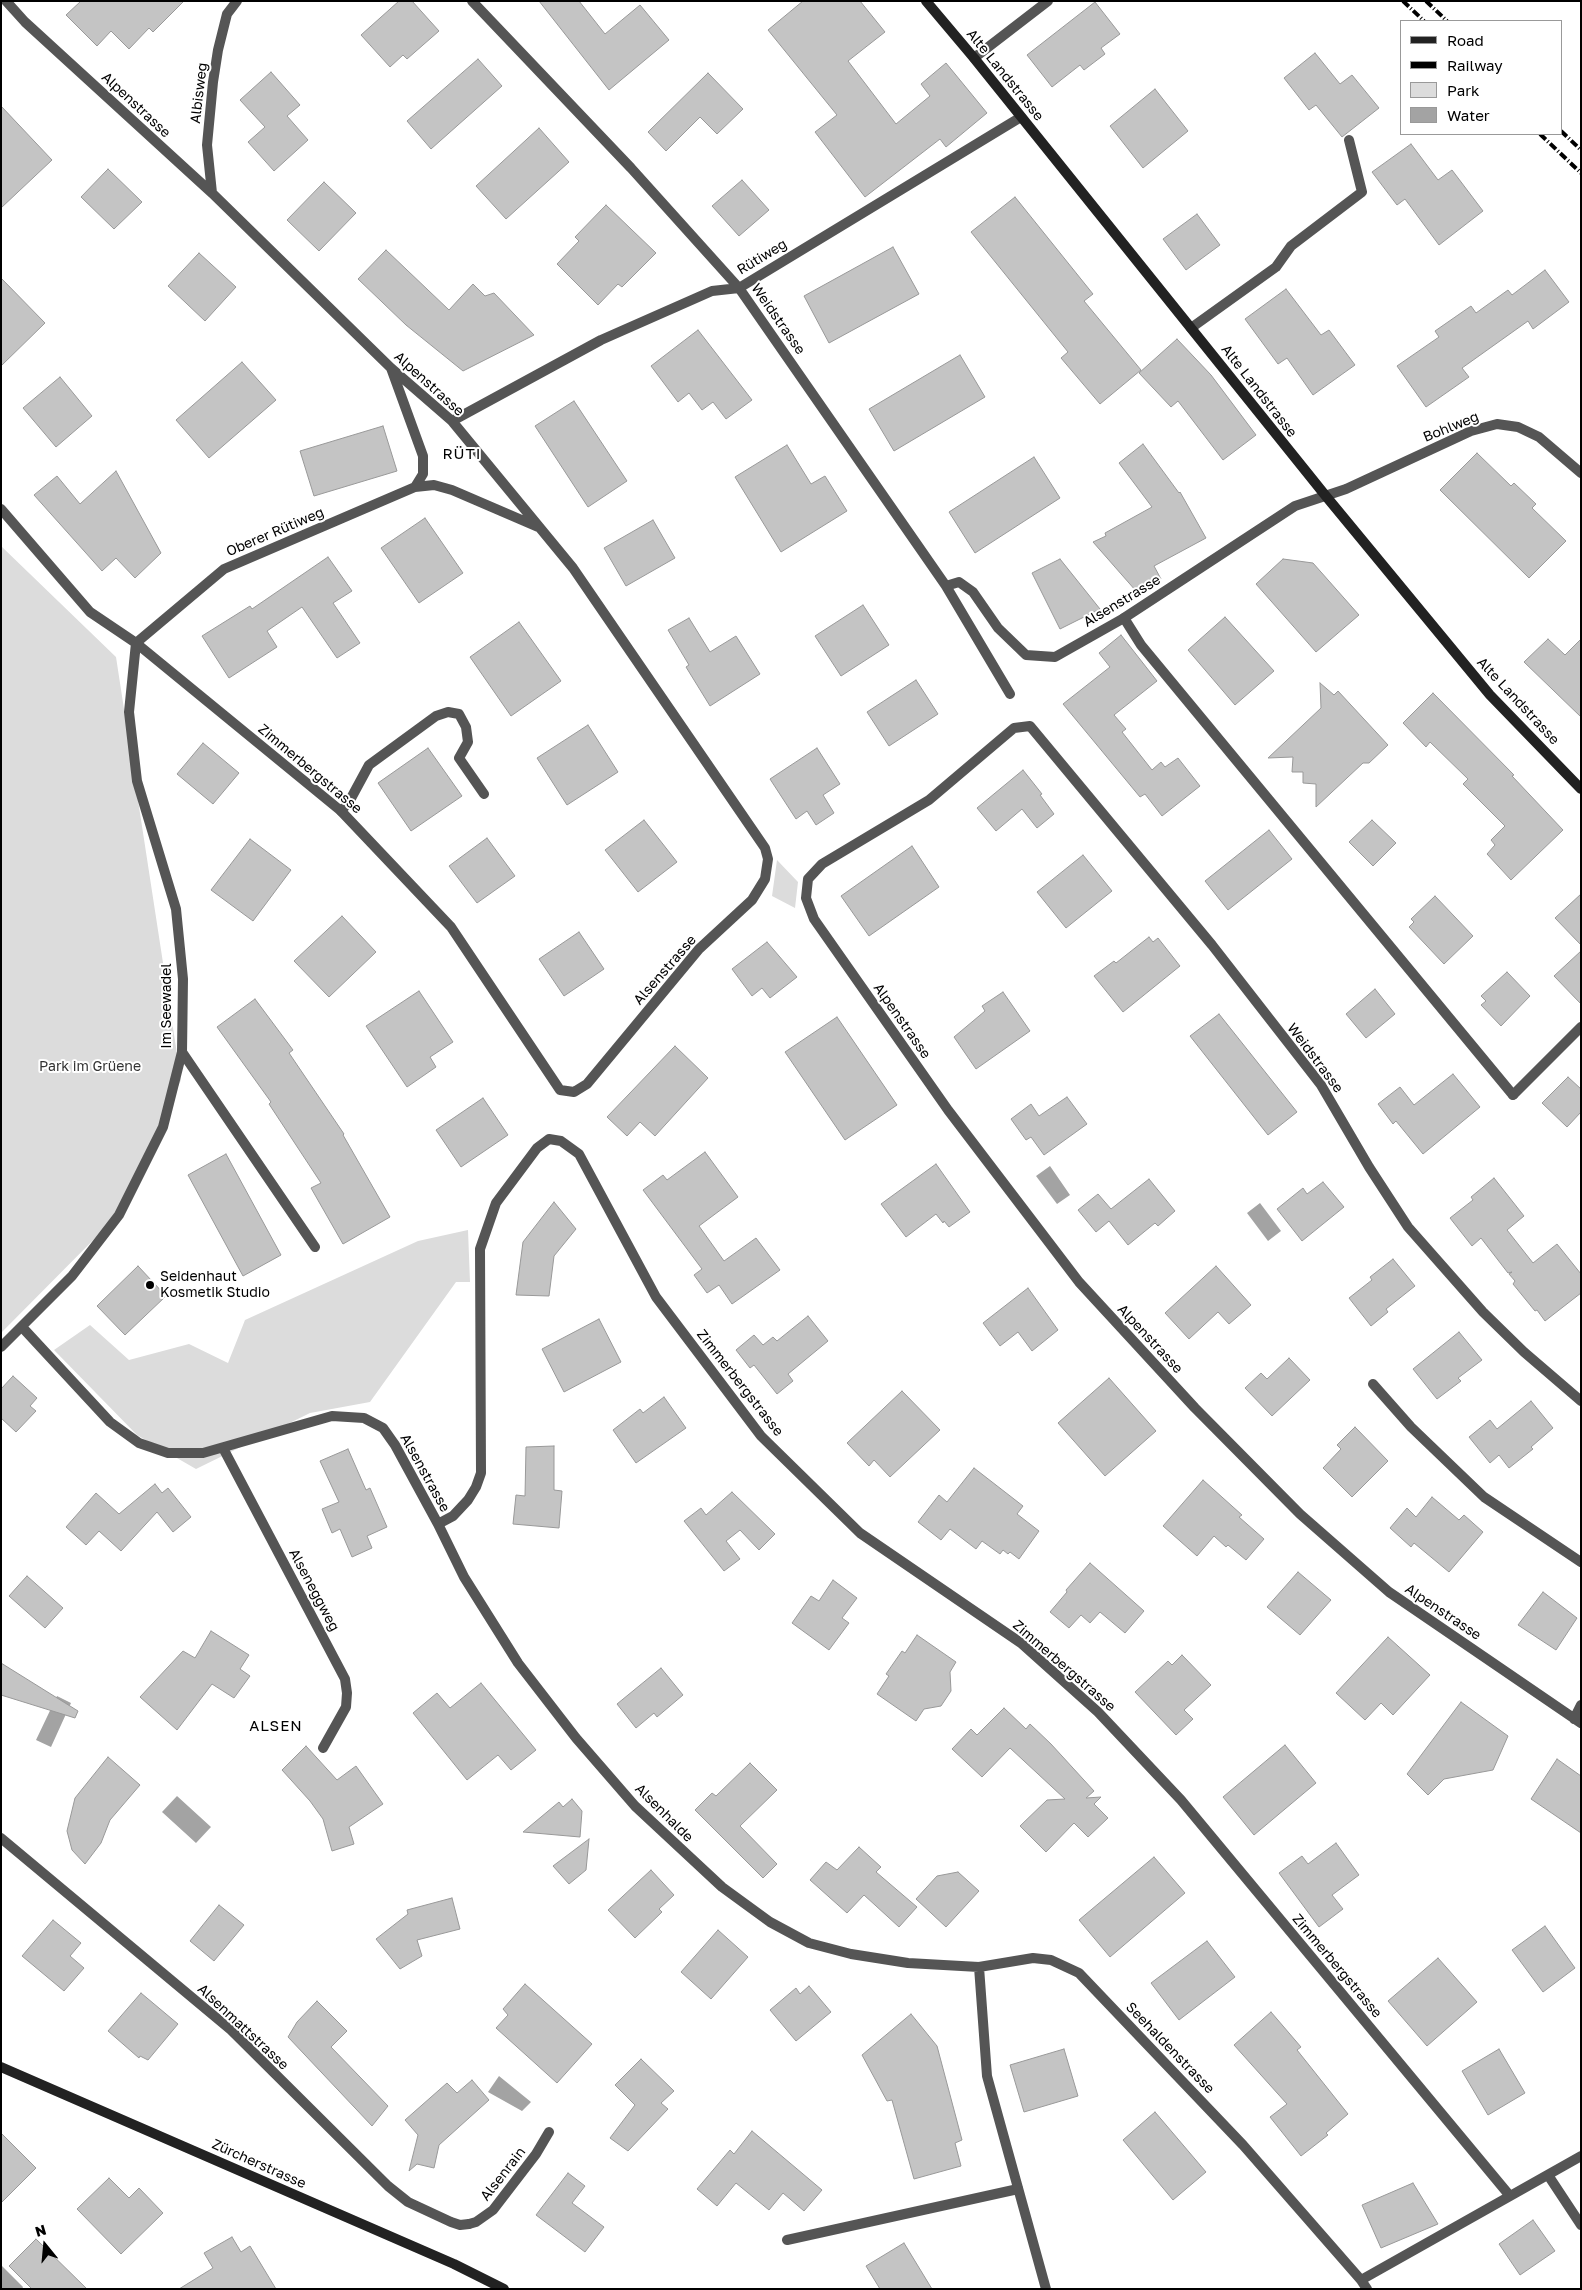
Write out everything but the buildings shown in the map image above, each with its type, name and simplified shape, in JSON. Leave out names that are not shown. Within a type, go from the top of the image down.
[{"type":"main road","name":"Alte Landstrasse","points":[[926,1],[974,58],[1325,495],[1490,695],[1581,789]]},
{"type":"main road","name":"Zürcherstrasse","points":[[1,2067],[454,2264],[504,2289]]},
{"type":"street","name":"Alpenstrasse","points":[[6,1],[26,22],[212,193],[390,368],[452,421],[573,568],[764,848]]},
{"type":"street","name":"Albisweg","points":[[212,193],[207,145],[213,82],[218,50],[227,14],[237,1]]},
{"type":"street","name":"Weidstrasse","points":[[472,1],[632,168],[739,288],[946,586],[1010,694]]},
{"type":"street","points":[[974,58],[1048,1]]},
{"type":"street","name":"Rütiweg","points":[[452,421],[601,340],[712,291],[739,288],[1021,117]]},
{"type":"street","points":[[1192,328],[1276,267],[1291,246],[1362,192],[1349,140]]},
{"type":"street","points":[[390,368],[423,456],[424,474],[415,487]]},
{"type":"street","name":"Bohlweg","points":[[1325,495],[1346,489],[1472,431],[1497,424],[1518,427],[1539,437],[1581,472]]},
{"type":"street","name":"Oberer Rütiweg","points":[[136,643],[224,569],[415,487],[434,485],[452,490],[540,528]]},
{"type":"street","name":"Alsenstrasse","points":[[946,586],[960,582],[973,592],[998,628],[1026,655],[1055,657],[1124,618],[1295,506],[1325,495]]},
{"type":"street","name":"Zimmerbergstrasse","points":[[1,509],[90,612],[136,643],[342,811],[451,926],[560,1090]]},
{"type":"street","points":[[1124,618],[1141,645],[1513,1095],[1581,1027]]},
{"type":"street","name":"Im Seewadel","points":[[22,1328],[72,1276],[119,1215],[163,1127],[182,1052],[183,979],[176,909],[137,781],[129,712],[136,643]]},
{"type":"street","points":[[342,811],[349,802],[369,764],[436,716],[448,712],[458,714],[466,727],[468,742],[459,758],[484,794]]},
{"type":"street","name":"Weidstrasse","points":[[808,878],[822,864],[928,800],[1014,728],[1030,726],[1212,945],[1321,1086],[1368,1166],[1408,1226],[1483,1312],[1524,1352],[1581,1401]]},
{"type":"street","name":"Alsenstrasse","points":[[560,1090],[574,1092],[587,1084],[699,949],[752,900],[765,879],[768,870],[768,859],[764,848]]},
{"type":"street","name":"Alpenstrasse","points":[[808,878],[806,898],[814,919],[948,1110],[1079,1282],[1195,1408],[1300,1514],[1389,1592],[1578,1721]]},
{"type":"street","points":[[182,1052],[315,1247]]},
{"type":"street","name":"Alsenstrasse","points":[[22,1328],[110,1422],[139,1443],[168,1453],[203,1453],[332,1416],[364,1418],[383,1428],[395,1444],[438,1524],[453,1516],[468,1500],[476,1487],[481,1473],[480,1250],[496,1203],[537,1148],[549,1139]]},
{"type":"street","name":"Zimmerbergstrasse","points":[[549,1139],[561,1140],[579,1154],[656,1297],[761,1436],[860,1533],[1021,1643],[1098,1712],[1180,1800],[1510,2196]]},
{"type":"street","points":[[1,1347],[22,1328]]},
{"type":"street","points":[[1373,1384],[1411,1427],[1484,1497],[1581,1562]]},
{"type":"street","name":"Alseneggweg","points":[[223,1448],[345,1679],[346,1707],[323,1748]]},
{"type":"street","name":"Alsenhalde","points":[[438,1524],[464,1577],[518,1663],[576,1738],[635,1806],[722,1887],[770,1922],[809,1943],[851,1954],[908,1963],[980,1967]]},
{"type":"street","points":[[1578,1721],[1581,1705]]},
{"type":"street","name":"Alsenmattstrasse","points":[[1,1838],[231,2030],[388,2186],[408,2202],[425,2210],[460,2225],[469,2224]]},
{"type":"street","name":"Seehaldenstrasse","points":[[980,1967],[1034,1958],[1051,1960],[1079,1973],[1243,2145],[1364,2284],[1510,2196],[1581,2156]]},
{"type":"street","points":[[980,1967],[987,2076],[1046,2289]]},
{"type":"street","name":"Alsenrain","points":[[469,2224],[476,2222],[493,2210],[536,2154],[549,2132]]},
{"type":"street","points":[[1548,2175],[1581,2225]]},
{"type":"street","points":[[787,2240],[1018,2190]]},
{"type":"green space","name":"Park im Grüene","points":[[1,546],[116,657],[181,1080],[120,1213],[1,1333]]},
{"type":"green space","points":[[777,860],[798,882],[795,908],[772,896]]},
{"type":"green space","points":[[468,1230],[470,1282],[456,1282],[370,1402],[310,1413],[196,1469],[137,1435],[54,1350],[90,1325],[129,1360],[189,1344],[228,1363],[245,1320],[418,1241]]},
{"type":"water","points":[[1050,1166],[1070,1195],[1057,1204],[1036,1176]]},
{"type":"water","points":[[1260,1203],[1281,1231],[1268,1241],[1247,1213]]},
{"type":"water","points":[[57,1696],[71,1703],[51,1747],[36,1740]]},
{"type":"water","points":[[177,1796],[211,1827],[196,1843],[162,1812]]},
{"type":"water","points":[[499,2076],[531,2102],[522,2111],[488,2092]]},
{"type":"water","points":[[1,2265],[23,2287],[22,2289],[1,2289]]},
{"type":"railway","points":[[1403,1],[1423,20]]},
{"type":"railway","points":[[1426,1],[1446,20]]},
{"type":"railway","points":[[1562,132],[1581,150]]},
{"type":"railway","points":[[1541,135],[1581,173]]},
{"type":"place","name":"Seidenhaut Kosmetik Studio","points":[[150,1285]]},
{"type":"district","name":"RÜTI","points":[[462,454]]},
{"type":"district","name":"ALSEN","points":[[276,1726]]}]
